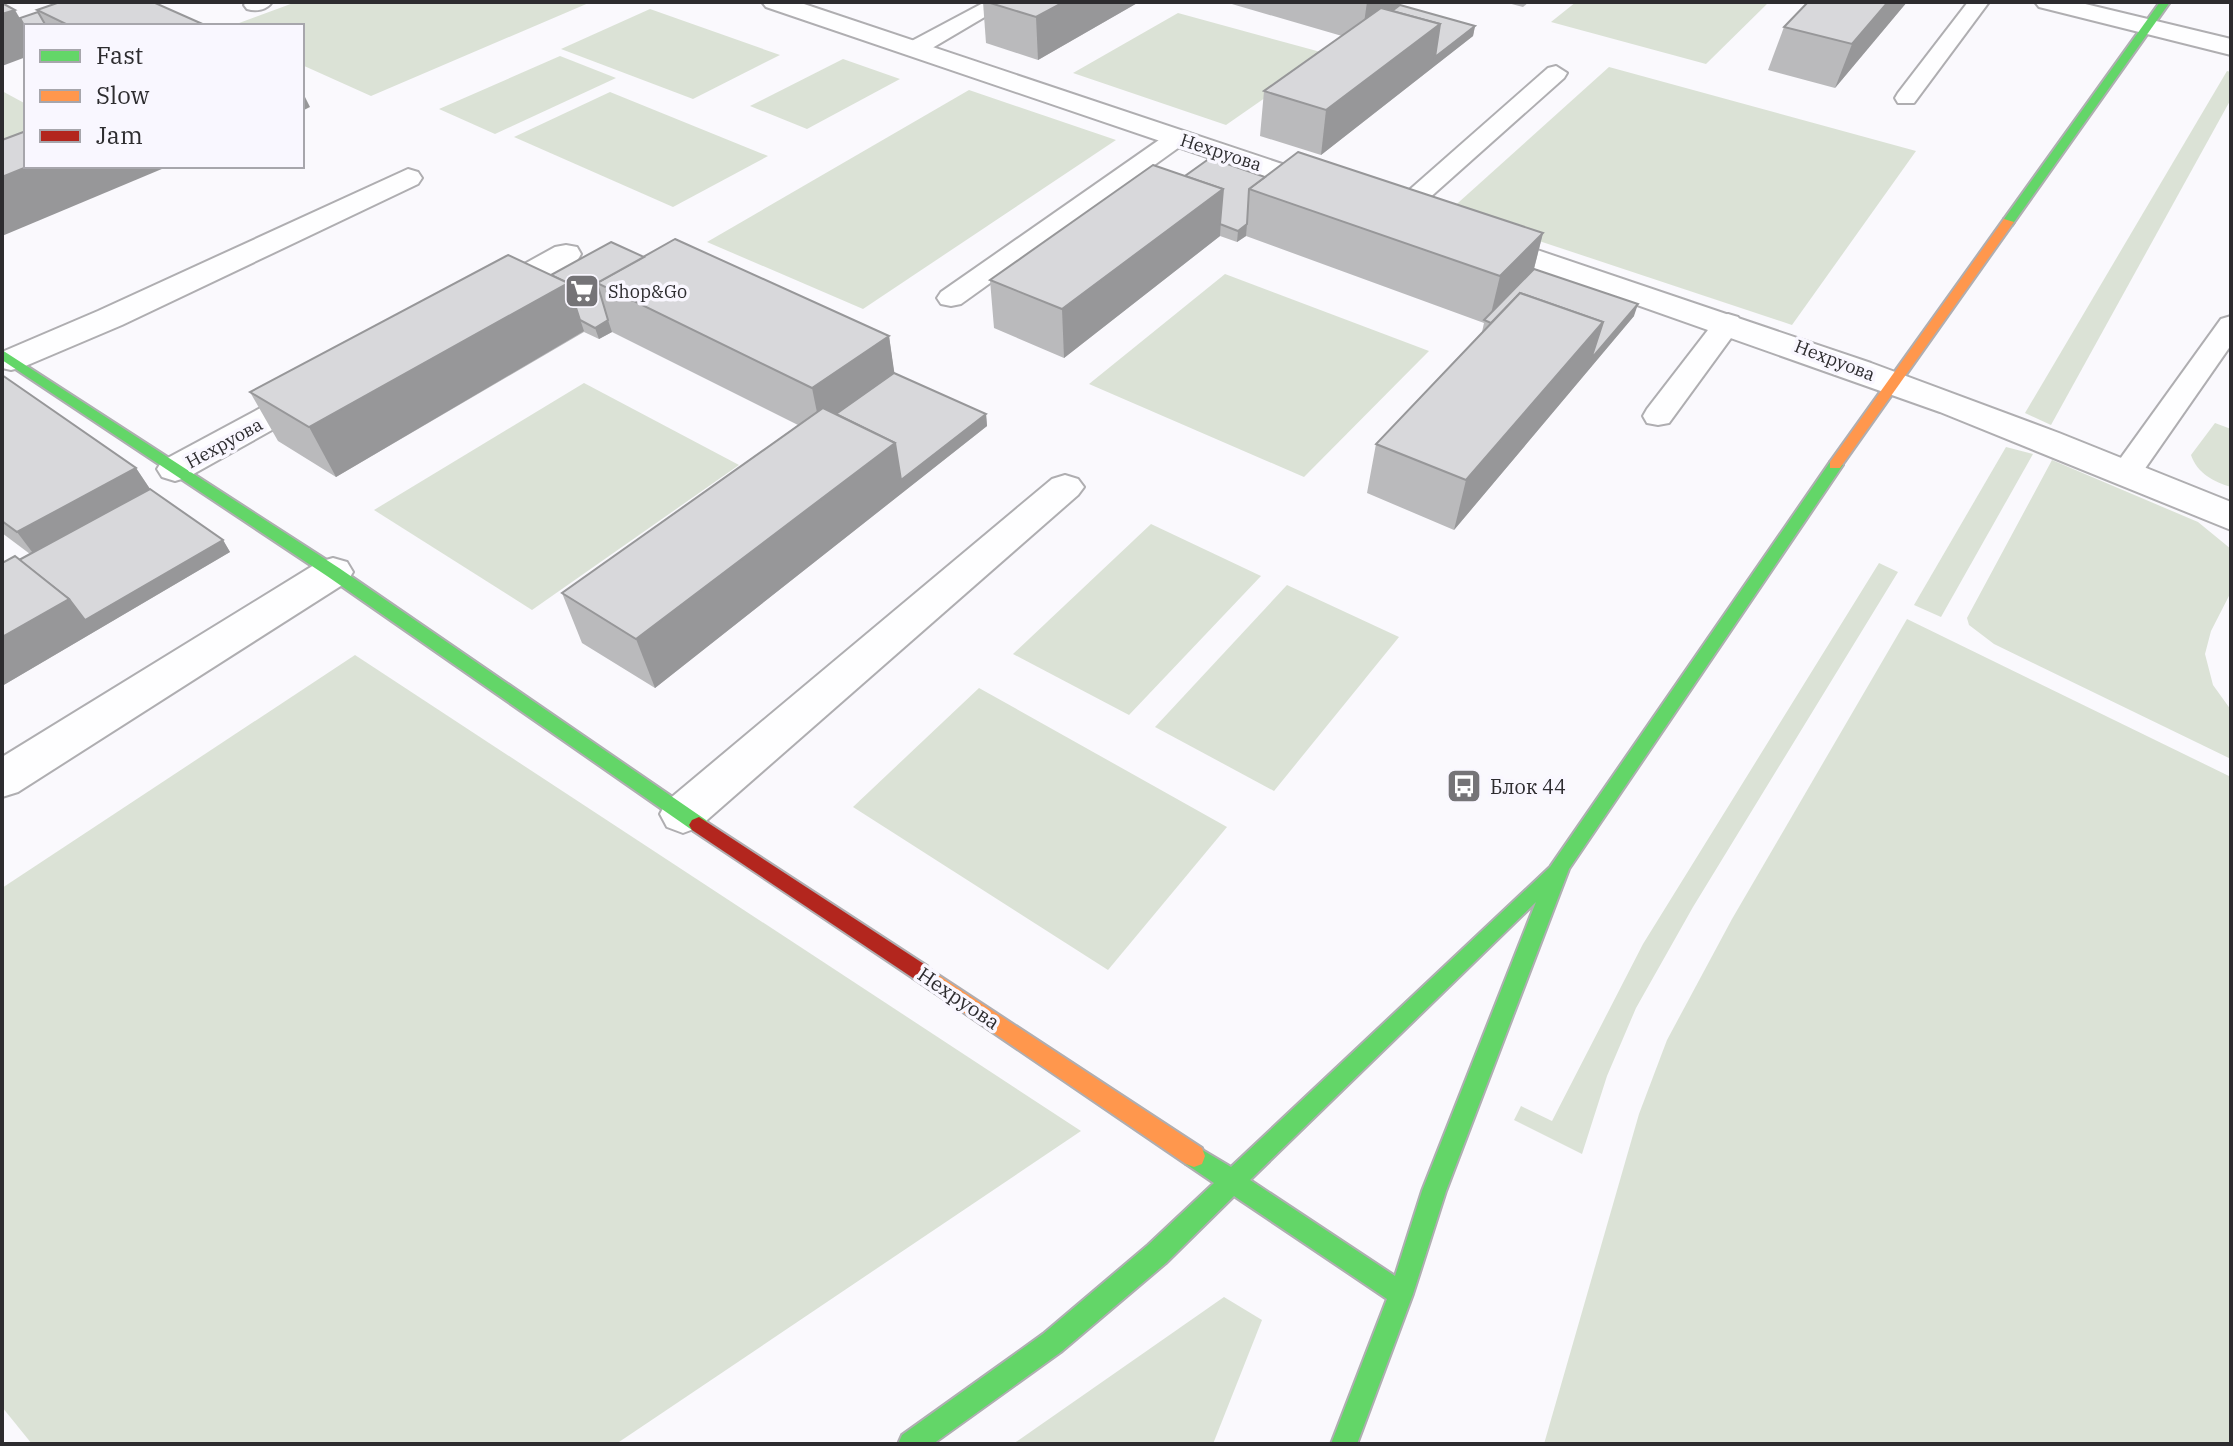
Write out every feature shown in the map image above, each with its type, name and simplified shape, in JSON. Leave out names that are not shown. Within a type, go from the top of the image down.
[{"type":"street","name":"Нехруова","points":[[774,2],[1429,223]]},
{"type":"street","points":[[2047,2],[2231,47]]},
{"type":"street","name":"Нехруова","points":[[911,1444],[1075,1326],[1233,1184],[1368,1049],[1560,866],[1774,550],[2165,2]]},
{"type":"street","name":"Нехруова","points":[[6,357],[110,318],[408,178]]},
{"type":"street","name":"Нехруова","points":[[1459,233],[1728,323],[1895,383],[2231,517]]},
{"type":"street","points":[[459,313],[566,254]]},
{"type":"street","name":"Нехруова","points":[[6,357],[333,572],[683,814],[1401,1294]]},
{"type":"street","name":"Нехруова","points":[[175,469],[351,372]]},
{"type":"street","points":[[683,814],[1065,487]]},
{"type":"street","points":[[2,779],[333,572]]},
{"type":"street","name":"Нехруова","points":[[1344,1444],[1401,1294],[1434,1191],[1560,866]]},
{"type":"lane","points":[[914,49],[1000,2]]},
{"type":"lane","points":[[1906,98],[1979,2]]},
{"type":"lane","points":[[1399,212],[1556,73]]},
{"type":"lane","points":[[951,298],[1177,138]]},
{"type":"lane","points":[[1658,416],[1728,323]]},
{"type":"lane","points":[[2126,473],[2231,325]]},
{"type":"shaded area","points":[[296,2],[591,2],[371,96],[304,66],[304,24],[236,24]]},
{"type":"shaded area","points":[[1576,2],[1769,2],[1706,64],[1551,22]]},
{"type":"shaded area","points":[[650,9],[780,55],[693,99],[561,49]]},
{"type":"shaded area","points":[[1178,13],[1328,54],[1226,125],[1073,73]]},
{"type":"shaded area","points":[[560,56],[616,78],[495,134],[439,109]]},
{"type":"shaded area","points":[[843,59],[900,79],[807,129],[750,106]]},
{"type":"shaded area","points":[[1609,67],[1916,151],[1792,325],[1449,211]]},
{"type":"shaded area","points":[[2227,71],[2231,72],[2231,99],[2051,425],[2025,413]]},
{"type":"shaded area","points":[[969,90],[1116,140],[863,309],[707,242]]},
{"type":"shaded area","points":[[2,91],[24,103],[24,155],[2,163]]},
{"type":"shaded area","points":[[610,92],[768,156],[673,207],[514,137]]},
{"type":"shaded area","points":[[1225,274],[1429,351],[1304,477],[1089,384]]},
{"type":"shaded area","points":[[584,383],[739,465],[532,610],[374,510]]},
{"type":"shaded area","points":[[2215,423],[2231,429],[2231,487],[2207,476],[2197,467],[2191,455]]},
{"type":"shaded area","points":[[2006,447],[2033,454],[1941,617],[1914,605]]},
{"type":"shaded area","points":[[2052,460],[2198,522],[2231,549],[2231,592],[2211,631],[2205,654],[2213,685],[2231,710],[2231,759],[1994,644],[1969,625],[1967,618]]},
{"type":"shaded area","points":[[1151,524],[1261,576],[1129,715],[1013,654]]},
{"type":"shaded area","points":[[1879,563],[1898,572],[1693,907],[1636,1008],[1607,1076],[1582,1154],[1514,1120],[1521,1106],[1552,1121],[1643,944]]},
{"type":"shaded area","points":[[1287,585],[1399,637],[1274,791],[1155,727]]},
{"type":"shaded area","points":[[1907,619],[2231,777],[2231,1444],[1544,1444],[1639,1114],[1667,1040],[1732,919]]},
{"type":"shaded area","points":[[355,655],[1081,1131],[616,1444],[32,1444],[2,1407],[2,888]]},
{"type":"shaded area","points":[[979,688],[1227,827],[1108,970],[853,807]]},
{"type":"shaded area","points":[[1224,1297],[1262,1320],[1213,1444],[1013,1444]]},
{"type":"building","points":[[60,2],[153,2],[202,24],[66,24],[37,10]]},
{"type":"building","points":[[987,2],[1064,2],[1036,17]]},
{"type":"building","points":[[1808,2],[1888,2],[1852,44],[1784,27]]},
{"type":"building","points":[[2,3],[15,10],[2,14]]},
{"type":"building","points":[[1400,5],[1475,26],[1435,57],[1440,24],[1392,11]]},
{"type":"building","points":[[1381,8],[1440,24],[1326,110],[1264,91]]},
{"type":"building","points":[[38,12],[45,24],[24,25],[20,18]]},
{"type":"building","points":[[24,132],[24,168],[2,177],[2,140]]},
{"type":"building","points":[[1298,152],[1543,233],[1500,276],[1249,189]]},
{"type":"building","points":[[1210,158],[1265,177],[1249,189],[1247,224],[1238,231],[1220,224],[1223,189],[1185,176]]},
{"type":"building","points":[[1153,165],[1223,189],[1062,309],[990,280]]},
{"type":"building","points":[[675,239],[889,336],[812,388],[597,283]]},
{"type":"building","points":[[611,242],[644,257],[597,283],[608,320],[595,328],[580,320],[568,283],[551,275]]},
{"type":"building","points":[[508,255],[568,283],[309,427],[250,392]]},
{"type":"building","points":[[1534,269],[1638,304],[1591,359],[1603,322],[1520,293],[1491,323],[1484,320]]},
{"type":"building","points":[[1520,293],[1603,322],[1466,480],[1376,444]]},
{"type":"building","points":[[894,373],[986,414],[901,480],[895,443],[836,414]]},
{"type":"building","points":[[2,375],[136,468],[17,532],[2,521]]},
{"type":"building","points":[[823,408],[895,443],[636,639],[562,593]]},
{"type":"building","points":[[150,489],[223,540],[85,620],[69,599],[19,560]]},
{"type":"building","points":[[15,556],[69,599],[2,637],[2,563]]},
{"type":"traffic: fast","points":[[2008,222],[2165,2]]},
{"type":"traffic: fast","points":[[2,354],[333,572],[699,825]]},
{"type":"traffic: fast","points":[[1344,1444],[1401,1294],[1434,1191],[1560,866],[1835,465]]},
{"type":"traffic: fast","points":[[911,1444],[1052,1343],[1157,1254],[1552,874]]},
{"type":"traffic: fast","points":[[1194,1156],[1401,1294]]},
{"type":"traffic: slow","points":[[1835,465],[2008,222]]},
{"type":"traffic: slow","points":[[920,972],[1194,1156]]},
{"type":"traffic: jam","points":[[699,825],[920,972]]},
{"type":"place","name":"Shop&Go","points":[[582,291]]},
{"type":"place","name":"Блок 44","points":[[1464,786]]}]
